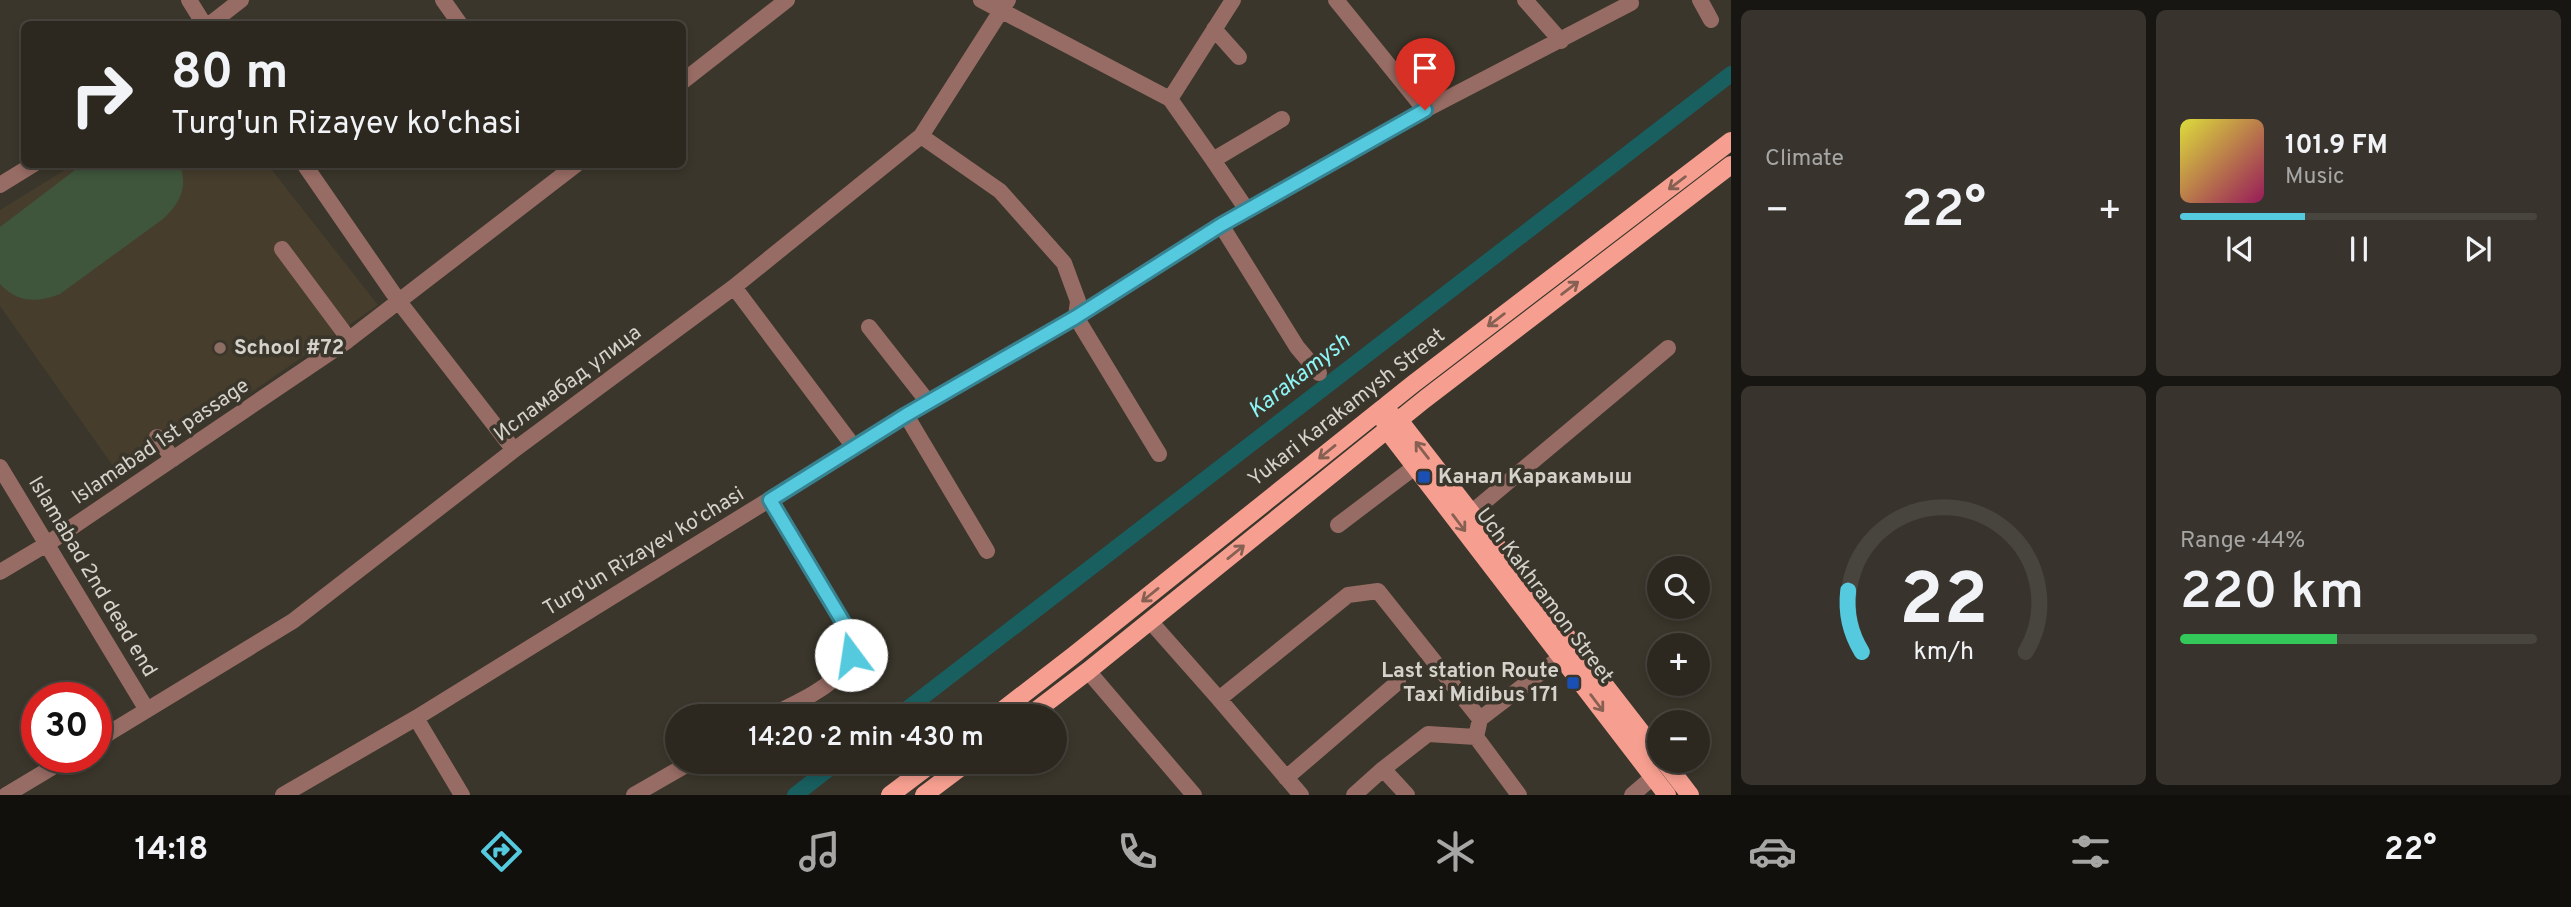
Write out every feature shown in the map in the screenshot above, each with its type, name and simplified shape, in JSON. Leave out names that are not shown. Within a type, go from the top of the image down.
[{"type":"main road","name":"Yukari Karakamysh Street","points":[[1011,704],[1381,409],[1731,141]]},
{"type":"main road","name":"Yukari Karakamysh Street","points":[[1045,704],[1393,425],[1731,165]]},
{"type":"main road","name":"Uch Kakhramon Street","points":[[1381,409],[1471,513],[1647,740]]},
{"type":"main road","name":"Uch Kakhramon Street","points":[[1393,425],[1416,466],[1667,795]]},
{"type":"main road","points":[[1673,773],[1690,795]]},
{"type":"main road","points":[[890,795],[918,774]]},
{"type":"main road","points":[[924,795],[952,774]]},
{"type":"street","points":[[189,0],[202,21]]},
{"type":"street","points":[[214,21],[240,0]]},
{"type":"street","points":[[443,0],[458,21]]},
{"type":"street","points":[[686,79],[788,0]]},
{"type":"street","points":[[982,0],[1004,5],[1170,99],[1247,210]]},
{"type":"street","points":[[1170,99],[1233,0]]},
{"type":"street","points":[[1336,0],[1425,110]]},
{"type":"street","points":[[1525,0],[1561,41]]},
{"type":"street","points":[[1700,0],[1711,20]]},
{"type":"street","name":"Turg'un Rizayev ko'chasi","points":[[283,795],[416,718],[906,415],[1076,317],[1221,225],[1425,110],[1632,3]]},
{"type":"street","name":"Исламабад улица","points":[[112,731],[293,621],[514,450],[734,287],[921,136],[1004,5]]},
{"type":"street","points":[[1214,29],[1239,57]]},
{"type":"street","points":[[1213,160],[1282,119]]},
{"type":"street","points":[[921,136],[1000,191],[1064,264],[1078,302],[1076,317],[1158,454]]},
{"type":"street","points":[[0,185],[28,168]]},
{"type":"street","points":[[308,168],[400,303],[514,450]]},
{"type":"street","name":"Islamabad 1st passage","points":[[0,572],[47,544],[347,341],[400,303],[572,168]]},
{"type":"street","points":[[1221,225],[1297,347],[1319,373]]},
{"type":"street","points":[[282,249],[343,331],[347,341]]},
{"type":"street","points":[[734,287],[854,447]]},
{"type":"street","points":[[869,327],[928,402]]},
{"type":"street","points":[[1471,513],[1668,348]]},
{"type":"street","points":[[906,415],[987,551]]},
{"type":"street","points":[[157,437],[173,459]]},
{"type":"street","points":[[1339,525],[1416,466]]},
{"type":"street","name":"Islamabad 2nd dead end","points":[[0,467],[147,710]]},
{"type":"street","points":[[770,500],[849,632],[852,643],[848,662],[836,678],[792,704]]},
{"type":"street","points":[[1219,699],[1348,595],[1378,591],[1480,719]]},
{"type":"street","points":[[1150,621],[1301,795]]},
{"type":"street","points":[[1519,795],[1476,737],[1480,719],[1561,657]]},
{"type":"street","points":[[1088,671],[1194,795]]},
{"type":"street","points":[[1286,778],[1398,682]]},
{"type":"street","points":[[416,718],[463,795]]},
{"type":"street","points":[[1354,795],[1428,734],[1476,737]]},
{"type":"street","points":[[1383,769],[1407,795]]},
{"type":"street","points":[[6,795],[43,773]]},
{"type":"street","points":[[634,795],[670,774]]},
{"type":"street","points":[[1632,795],[1653,777]]},
{"type":"shaded area","points":[[68,168],[270,168],[378,305],[256,389],[120,476],[0,306],[0,210]]},
{"type":"green space","points":[[78,168],[181,168],[183,181],[181,195],[163,219],[60,294],[28,300],[14,295],[0,284],[0,227]]},
{"type":"waterway","name":"Karakamysh","points":[[914,704],[1731,74]]},
{"type":"waterway","name":"Karakamysh","points":[[795,795],[822,774]]},
{"type":"place","name":"School #72","points":[[220,348]]},
{"type":"place","name":"Канал Каракамыш","points":[[1424,477]]},
{"type":"place","name":"Last station Route Taxi Midibus 171","points":[[1573,683]]},
{"type":"route","points":[[851,655],[849,632],[770,500],[906,415],[1076,317],[1221,225],[1425,110]]}]
